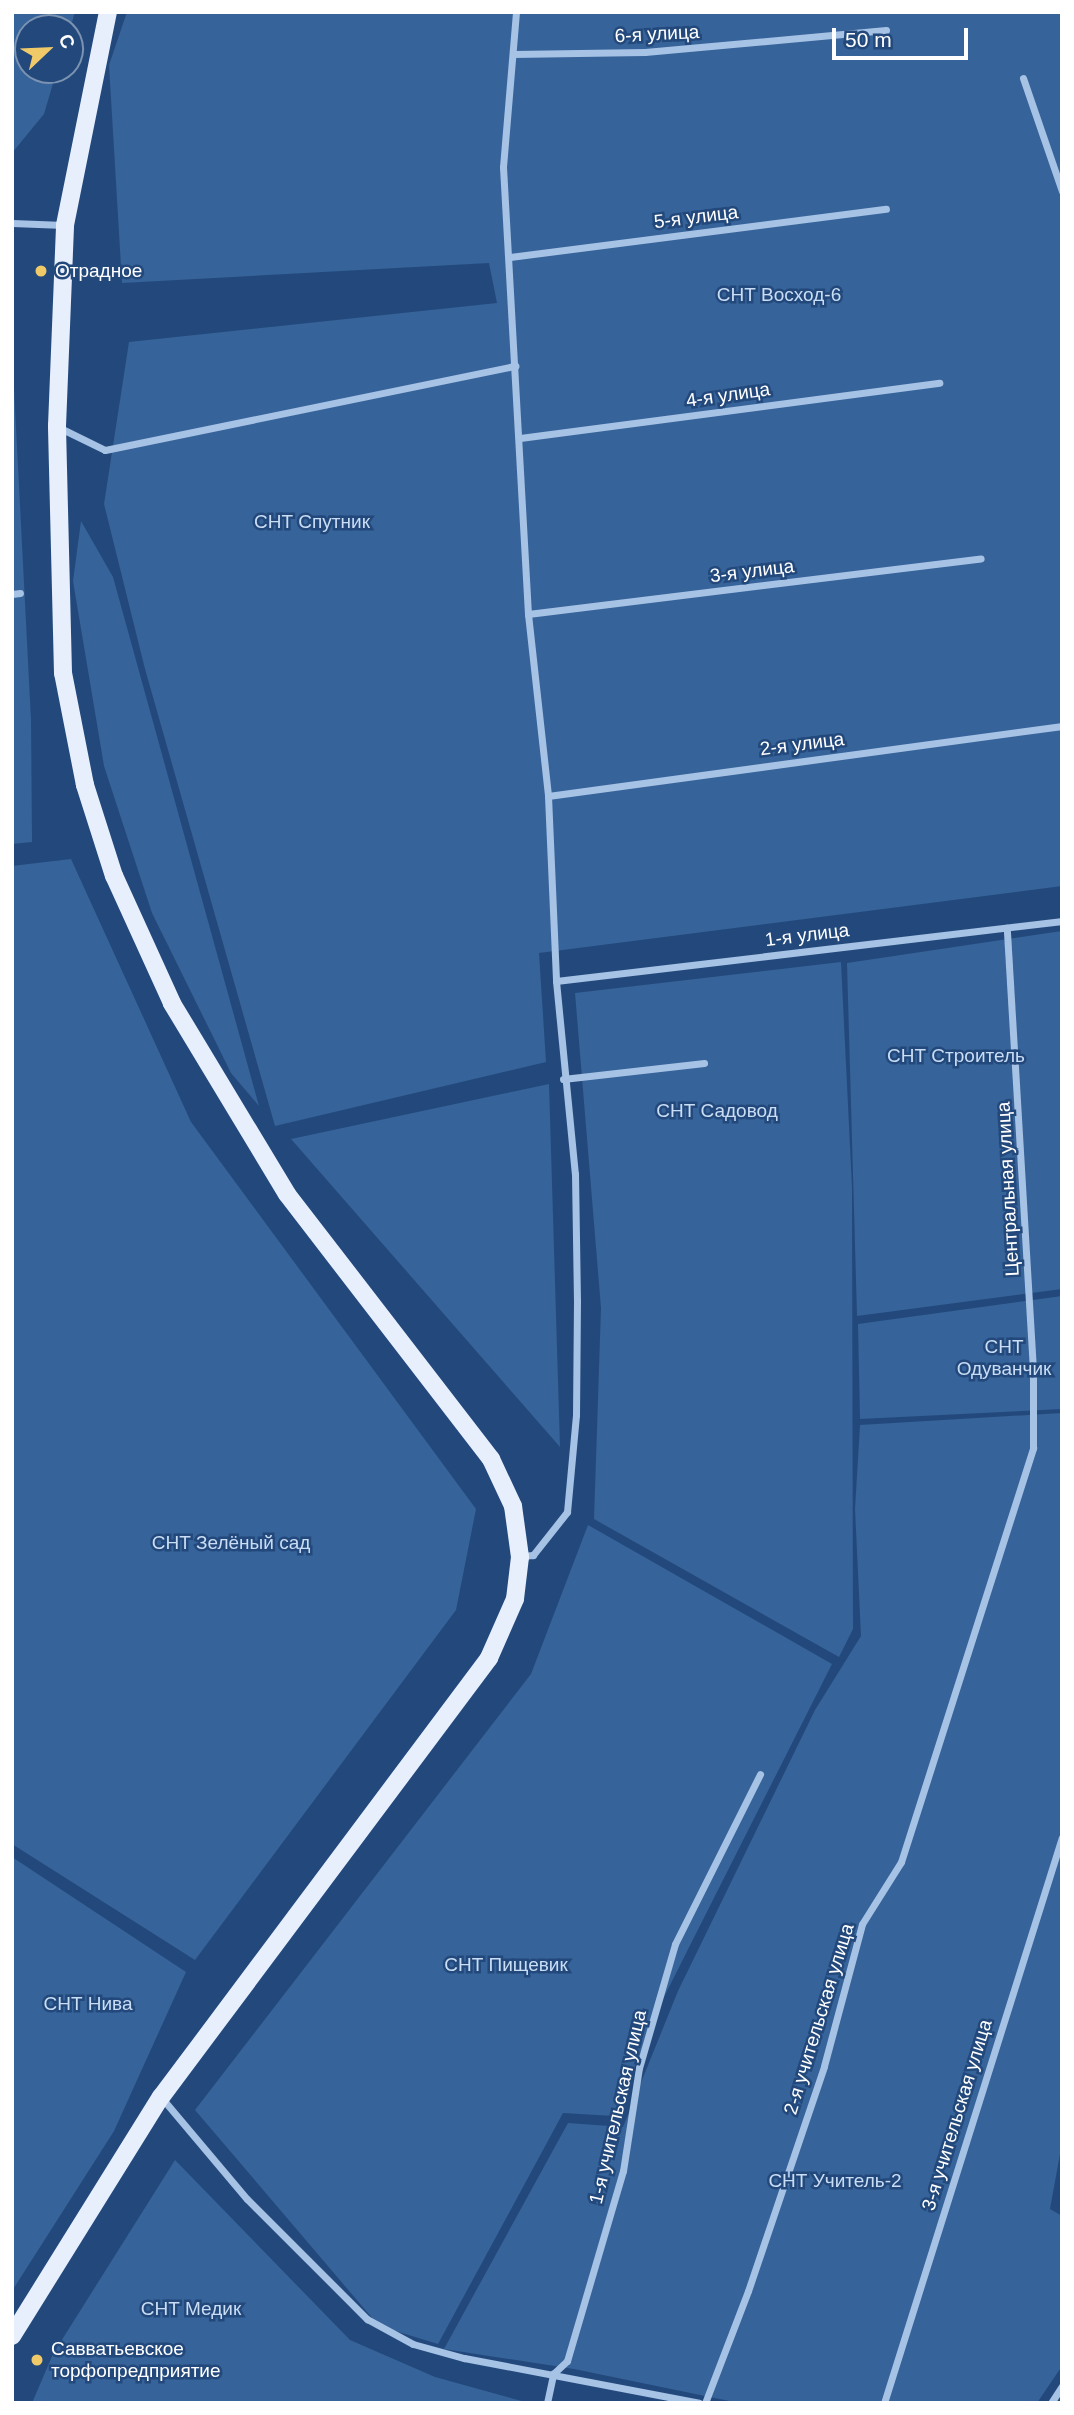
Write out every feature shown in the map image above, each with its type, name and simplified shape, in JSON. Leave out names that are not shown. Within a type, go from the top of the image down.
[{"type":"main road","points":[[12,2336],[161,2097],[489,1658],[512,1609],[520,1557],[513,1506],[491,1459],[265,1159],[172,1003],[114,876],[85,785],[63,673],[57,426],[65,225],[108,12]]},
{"type":"street","points":[[516,12],[503,167],[520,439],[527,614],[548,796],[556,981],[563,1079],[575,1174],[574,1429],[567,1511],[533,1555],[520,1557]]},
{"type":"street","name":"6-я улица","points":[[513,54],[645,52],[886,30]]},
{"type":"street","points":[[1023,78],[1062,191]]},
{"type":"street","name":"5-я улица","points":[[510,257],[886,209]]},
{"type":"street","points":[[12,223],[65,225]]},
{"type":"street","points":[[57,426],[105,450],[516,366]]},
{"type":"street","name":"4-я улица","points":[[520,439],[939,383]]},
{"type":"street","name":"3-я улица","points":[[527,614],[981,558]]},
{"type":"street","name":"2-я улица","points":[[548,796],[1062,726]]},
{"type":"street","name":"1-я улица","points":[[556,981],[1062,921]]},
{"type":"street","name":"Центральная улица","points":[[1007,928],[1034,1370],[1033,1448]]},
{"type":"street","points":[[563,1079],[704,1063]]},
{"type":"street","name":"2-я учительская улица","points":[[705,2403],[748,2291],[824,2066],[862,1924],[901,1862],[1033,1448]]},
{"type":"street","name":"1-я учительская улица","points":[[553,2374],[567,2361],[623,2171],[639,2068],[675,1944],[760,1774]]},
{"type":"street","name":"3-я учительская улица","points":[[884,2403],[1062,1837]]},
{"type":"street","points":[[161,2097],[247,2199],[368,2319],[413,2344],[699,2403]]},
{"type":"street","points":[[547,2403],[553,2374]]},
{"type":"street","points":[[1051,2403],[1062,2386]]},
{"type":"green space","points":[[12,12],[75,12],[14,14],[14,84],[53,84],[44,114],[12,153]]},
{"type":"green space","points":[[127,12],[1062,12],[1062,886],[539,953],[546,1062],[275,1126],[145,669],[104,504],[129,342],[497,303],[489,263],[122,283],[109,65]]},
{"type":"green space","points":[[12,349],[31,720],[32,842],[12,844]]},
{"type":"green space","points":[[81,521],[113,577],[259,1106],[231,1073],[152,913],[104,766],[73,581]]},
{"type":"green space","name":"СНТ Зелёный сад","points":[[71,859],[191,1122],[476,1509],[456,1610],[195,1960],[12,1844],[12,866]]},
{"type":"green space","name":"СНТ Строитель","points":[[1062,931],[1062,1289],[857,1316],[847,963]]},
{"type":"green space","name":"СНТ Садовод","points":[[841,962],[852,1187],[853,1629],[839,1657],[594,1519],[601,1308],[575,993]]},
{"type":"green space","points":[[549,1084],[560,1447],[291,1139]]},
{"type":"green space","name":"СНТ Одуванчик","points":[[1062,1296],[1062,1409],[860,1419],[858,1324]]},
{"type":"green space","name":"СНТ Учитель-2","points":[[1062,1413],[1062,2143],[1050,2209],[1062,2216],[1062,2366],[1037,2403],[739,2403],[574,2369],[444,2349],[568,2123],[623,2127],[678,1991],[815,1710],[861,1636],[855,1509],[860,1425]]},
{"type":"green space","name":"СНТ Пищевик","points":[[588,1525],[832,1664],[665,1995],[614,2116],[563,2113],[438,2344],[379,2326],[195,2110],[531,1674]]},
{"type":"green space","name":"СНТ Нива","points":[[12,1857],[186,1972],[114,2131],[12,2291]]},
{"type":"green space","name":"СНТ Медик","points":[[175,2160],[350,2340],[435,2377],[529,2403],[32,2403],[53,2354]]},
{"type":"place","name":"Отрадное","points":[[41,271]]},
{"type":"place","name":"Савватьевское торфопредприятие","points":[[37,2360]]},
{"type":"park label","name":"СНТ Восход-6","points":[[779,295]]},
{"type":"park label","name":"СНТ Спутник","points":[[312,522]]}]
